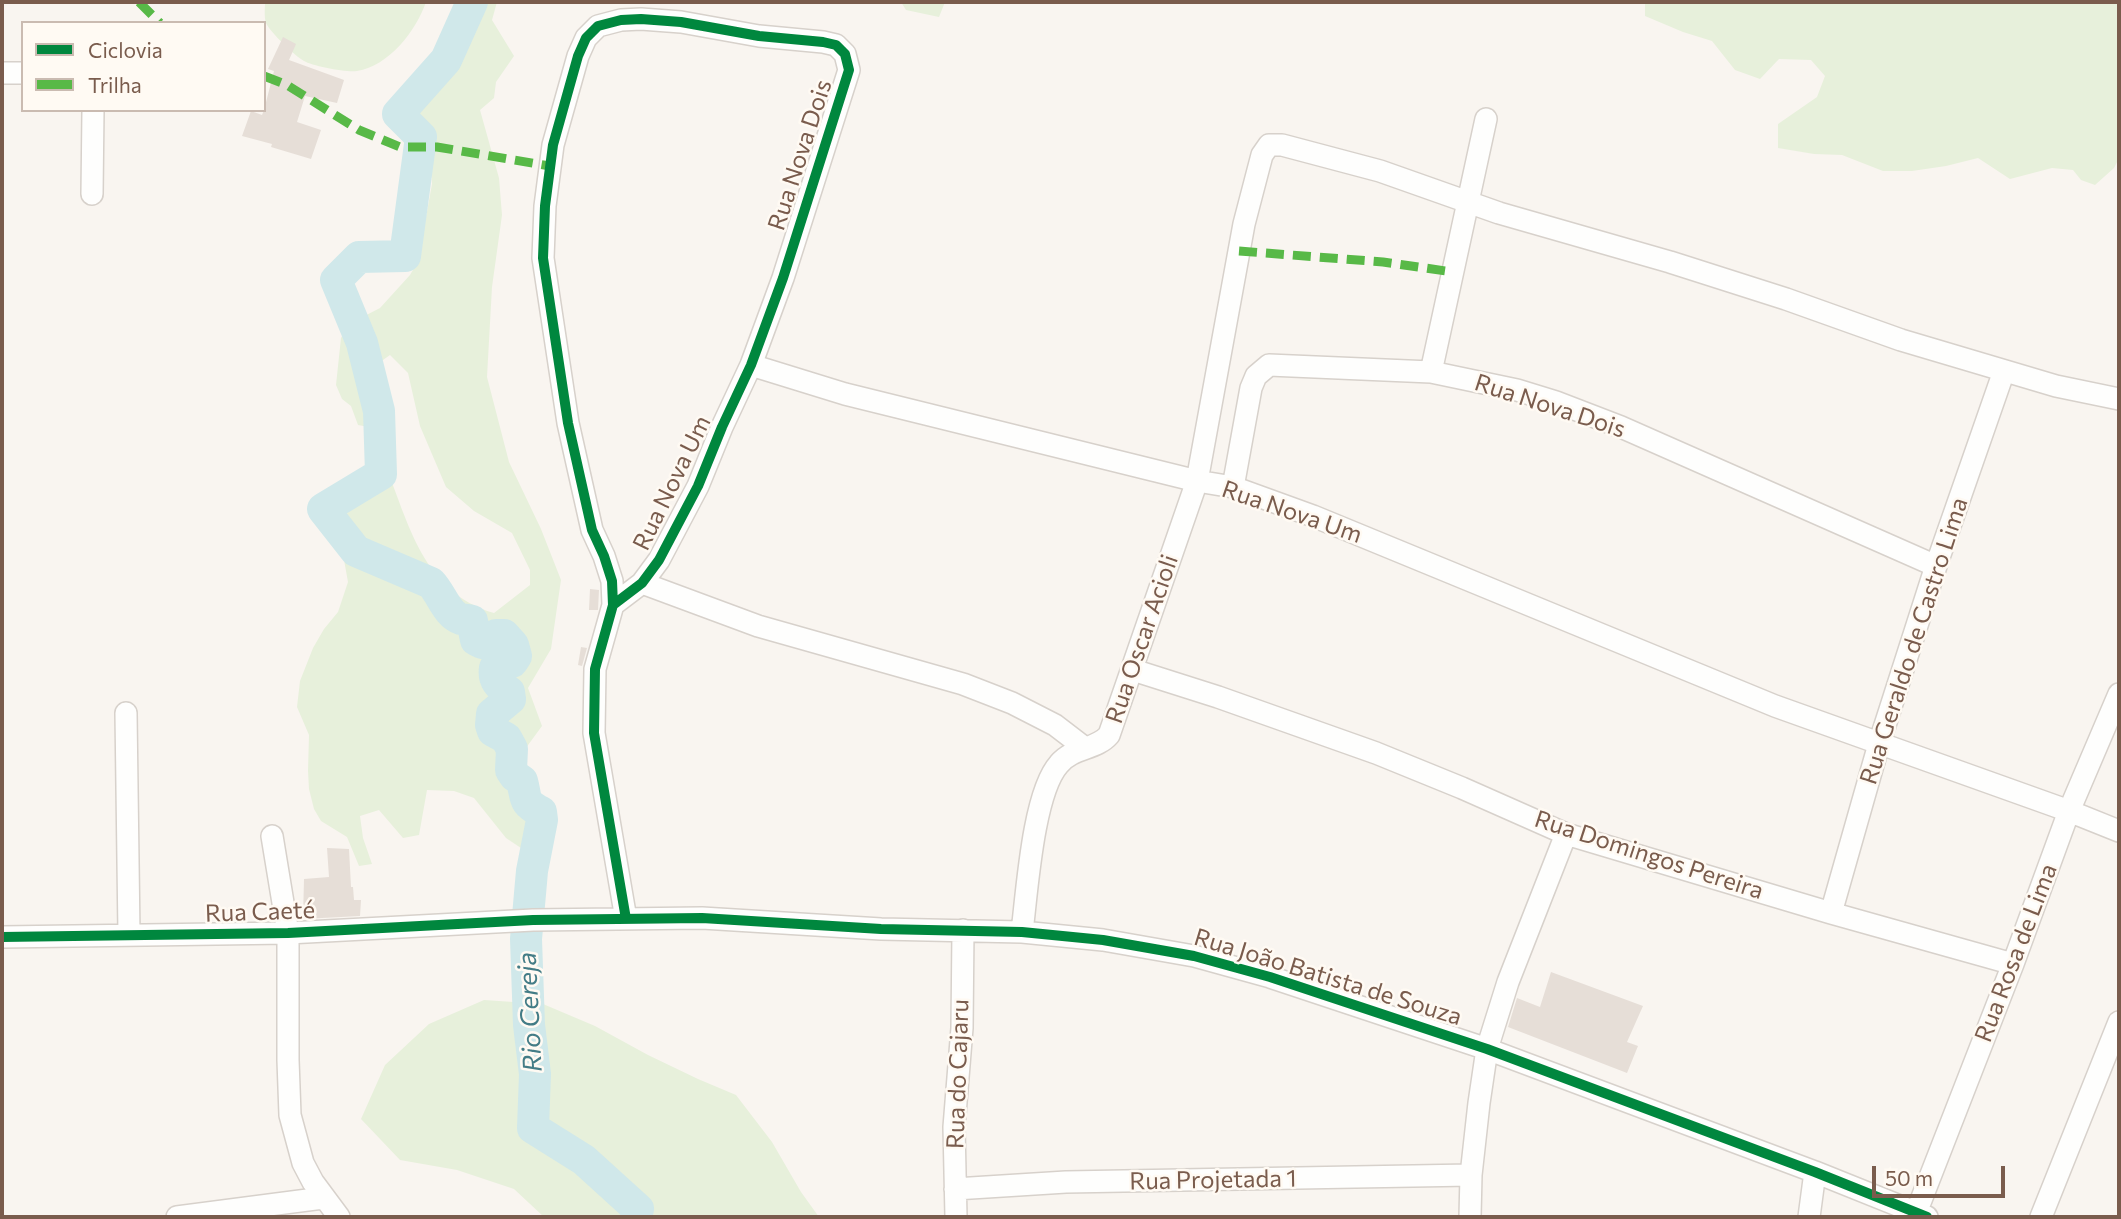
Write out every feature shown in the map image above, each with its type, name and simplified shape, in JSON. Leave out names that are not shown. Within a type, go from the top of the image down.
[{"type":"street","name":"Rua Nova Dois","points":[[559,368],[542,258],[553,145],[578,56],[586,38],[598,26],[621,20],[641,19],[823,42],[836,45],[848,60],[849,70],[783,278],[751,365]]},
{"type":"street","points":[[2,73],[21,73]]},
{"type":"street","points":[[92,194],[93,112]]},
{"type":"street","points":[[1431,372],[1486,118]]},
{"type":"street","name":"Rua Oscar Acioli","points":[[1022,932],[1033,844],[1046,785],[1060,762],[1076,751],[1104,741],[1110,734],[1197,481],[1244,224],[1262,155],[1269,145],[1282,145],[1380,171],[1468,202]]},
{"type":"street","points":[[1468,202],[1670,262],[2004,372],[2119,400]]},
{"type":"street","name":"Rua Nova Um","points":[[613,605],[642,583],[659,561],[674,534],[751,365],[845,394],[1197,481],[1233,487],[1313,516],[1775,706],[2119,831]]},
{"type":"street","name":"Rua Nova Dois","points":[[1233,487],[1251,388],[1256,376],[1269,365],[1431,372],[1517,390],[1569,407],[1621,427],[1936,566]]},
{"type":"street","name":"Rua Nova Um","points":[[559,368],[582,490],[612,581],[613,605],[595,669],[594,733],[626,919]]},
{"type":"street","name":"Rua Geraldo de Castro Lima","points":[[1830,913],[1879,744],[1936,566],[2004,372]]},
{"type":"street","points":[[642,583],[758,626],[963,684],[1012,703],[1055,725],[1085,748]]},
{"type":"street","name":"Rua Domingos Pereira","points":[[1133,670],[1231,701],[1376,754],[1566,834],[1830,913],[2013,964]]},
{"type":"street","name":"Rua Rosa de Lima","points":[[1922,1215],[2069,811],[2119,694]]},
{"type":"street","points":[[125,713],[129,935]]},
{"type":"street","points":[[1469,1217],[1471,1175],[1487,1049],[1508,982],[1566,834]]},
{"type":"street","points":[[272,836],[288,933],[290,1115],[303,1163],[323,1198],[339,1217]]},
{"type":"street","name":"Rua João Batista de Souza","points":[[526,920],[702,918],[881,929],[1022,932],[1103,940],[1194,956],[1270,977],[1487,1049],[1922,1215]]},
{"type":"street","name":"Rua Caeté","points":[[2,937],[288,933],[526,920]]},
{"type":"street","name":"Rua do Cajaru","points":[[956,1217],[954,1128],[961,1028],[962,930]]},
{"type":"street","points":[[2041,1217],[2119,1022]]},
{"type":"street","points":[[1809,1217],[1815,1172]]},
{"type":"street","name":"Rua Projetada 1","points":[[955,1189],[1066,1182],[1471,1175]]},
{"type":"street","points":[[188,1217],[323,1198]]},
{"type":"green space","points":[[265,2],[426,2],[416,24],[400,46],[380,62],[357,71],[308,63],[283,44],[268,27]]},
{"type":"green space","points":[[475,2],[497,2],[492,20],[514,56],[496,82],[494,98],[480,110],[499,178],[502,215],[492,287],[487,377],[509,462],[541,529],[561,580],[551,649],[528,688],[542,726],[520,756],[528,788],[550,819],[538,871],[529,880],[519,865],[521,848],[506,838],[474,798],[454,791],[427,790],[419,835],[403,838],[379,810],[360,816],[363,838],[372,864],[359,866],[347,837],[321,821],[314,809],[309,789],[309,735],[297,707],[300,681],[313,648],[338,612],[348,582],[333,499],[339,484],[361,469],[384,462],[421,552],[434,572],[450,589],[470,603],[494,613],[530,585],[530,570],[512,533],[474,511],[446,487],[420,426],[408,373],[390,355],[376,365],[377,404],[369,427],[358,425],[351,406],[342,399],[336,385],[341,338],[349,324],[380,308],[410,275],[418,261],[432,184],[430,155],[410,102],[419,73]]},
{"type":"green space","points":[[901,2],[945,2],[939,17],[906,10]]},
{"type":"green space","points":[[1645,2],[2119,2],[2119,158],[2114,168],[2095,185],[2081,180],[2073,170],[2052,168],[2010,179],[1978,158],[1912,171],[1883,171],[1842,155],[1778,148],[1778,124],[1817,97],[1825,76],[1811,60],[1779,59],[1760,79],[1735,70],[1712,41],[1645,16]]},
{"type":"green space","points":[[484,1000],[543,1004],[595,1026],[648,1055],[736,1095],[772,1142],[819,1217],[544,1217],[514,1189],[457,1170],[400,1160],[361,1119],[385,1065],[429,1024]]},
{"type":"building","points":[[283,37],[296,44],[289,60],[344,80],[337,103],[305,96],[297,122],[321,130],[311,159],[242,136],[251,112],[262,115],[266,112],[274,71],[268,69]]},
{"type":"building","points":[[590,589],[599,590],[598,610],[589,610]]},
{"type":"building","points":[[581,647],[587,648],[582,666],[578,665]]},
{"type":"building","points":[[327,848],[349,849],[351,887],[354,900],[361,900],[360,916],[303,919],[304,879],[329,877]]},
{"type":"building","points":[[1551,972],[1643,1006],[1627,1042],[1638,1046],[1627,1073],[1508,1027],[1517,998],[1540,1007]]},
{"type":"waterway","name":"Rio Cereja","points":[[472,2],[446,60],[398,114],[421,137],[405,256],[359,257],[336,280],[362,343],[379,411],[381,474],[323,509],[356,551],[431,583],[456,617],[472,621],[476,640],[482,643],[496,635],[504,635],[513,645],[516,656],[512,662],[495,668],[495,676],[509,692],[510,699],[492,714],[491,725],[493,731],[506,738],[512,749],[511,770],[522,781],[526,800],[541,812],[542,820],[532,871],[526,939],[529,1025],[535,1074],[533,1128],[584,1160],[638,1209],[636,1217]]},
{"type":"marked path","points":[[139,2],[158,21]]},
{"type":"marked path","points":[[266,77],[287,85],[359,130],[400,147],[437,147],[550,166]]},
{"type":"marked path","points":[[1239,251],[1383,262],[1453,272]]},
{"type":"cycle path","points":[[613,605],[642,583],[659,560],[698,486],[751,365],[783,278],[849,70],[845,54],[836,45],[759,36],[681,22],[641,19],[621,20],[598,26],[586,38],[578,56],[553,145],[545,206],[543,258],[568,423],[592,530],[612,581],[613,605],[595,669],[594,733],[626,919]]},
{"type":"cycle path","points":[[2,937],[288,933],[533,920],[702,918],[881,929],[1022,932],[1103,940],[1194,956],[1270,977],[1487,1049],[1927,1217]]}]
